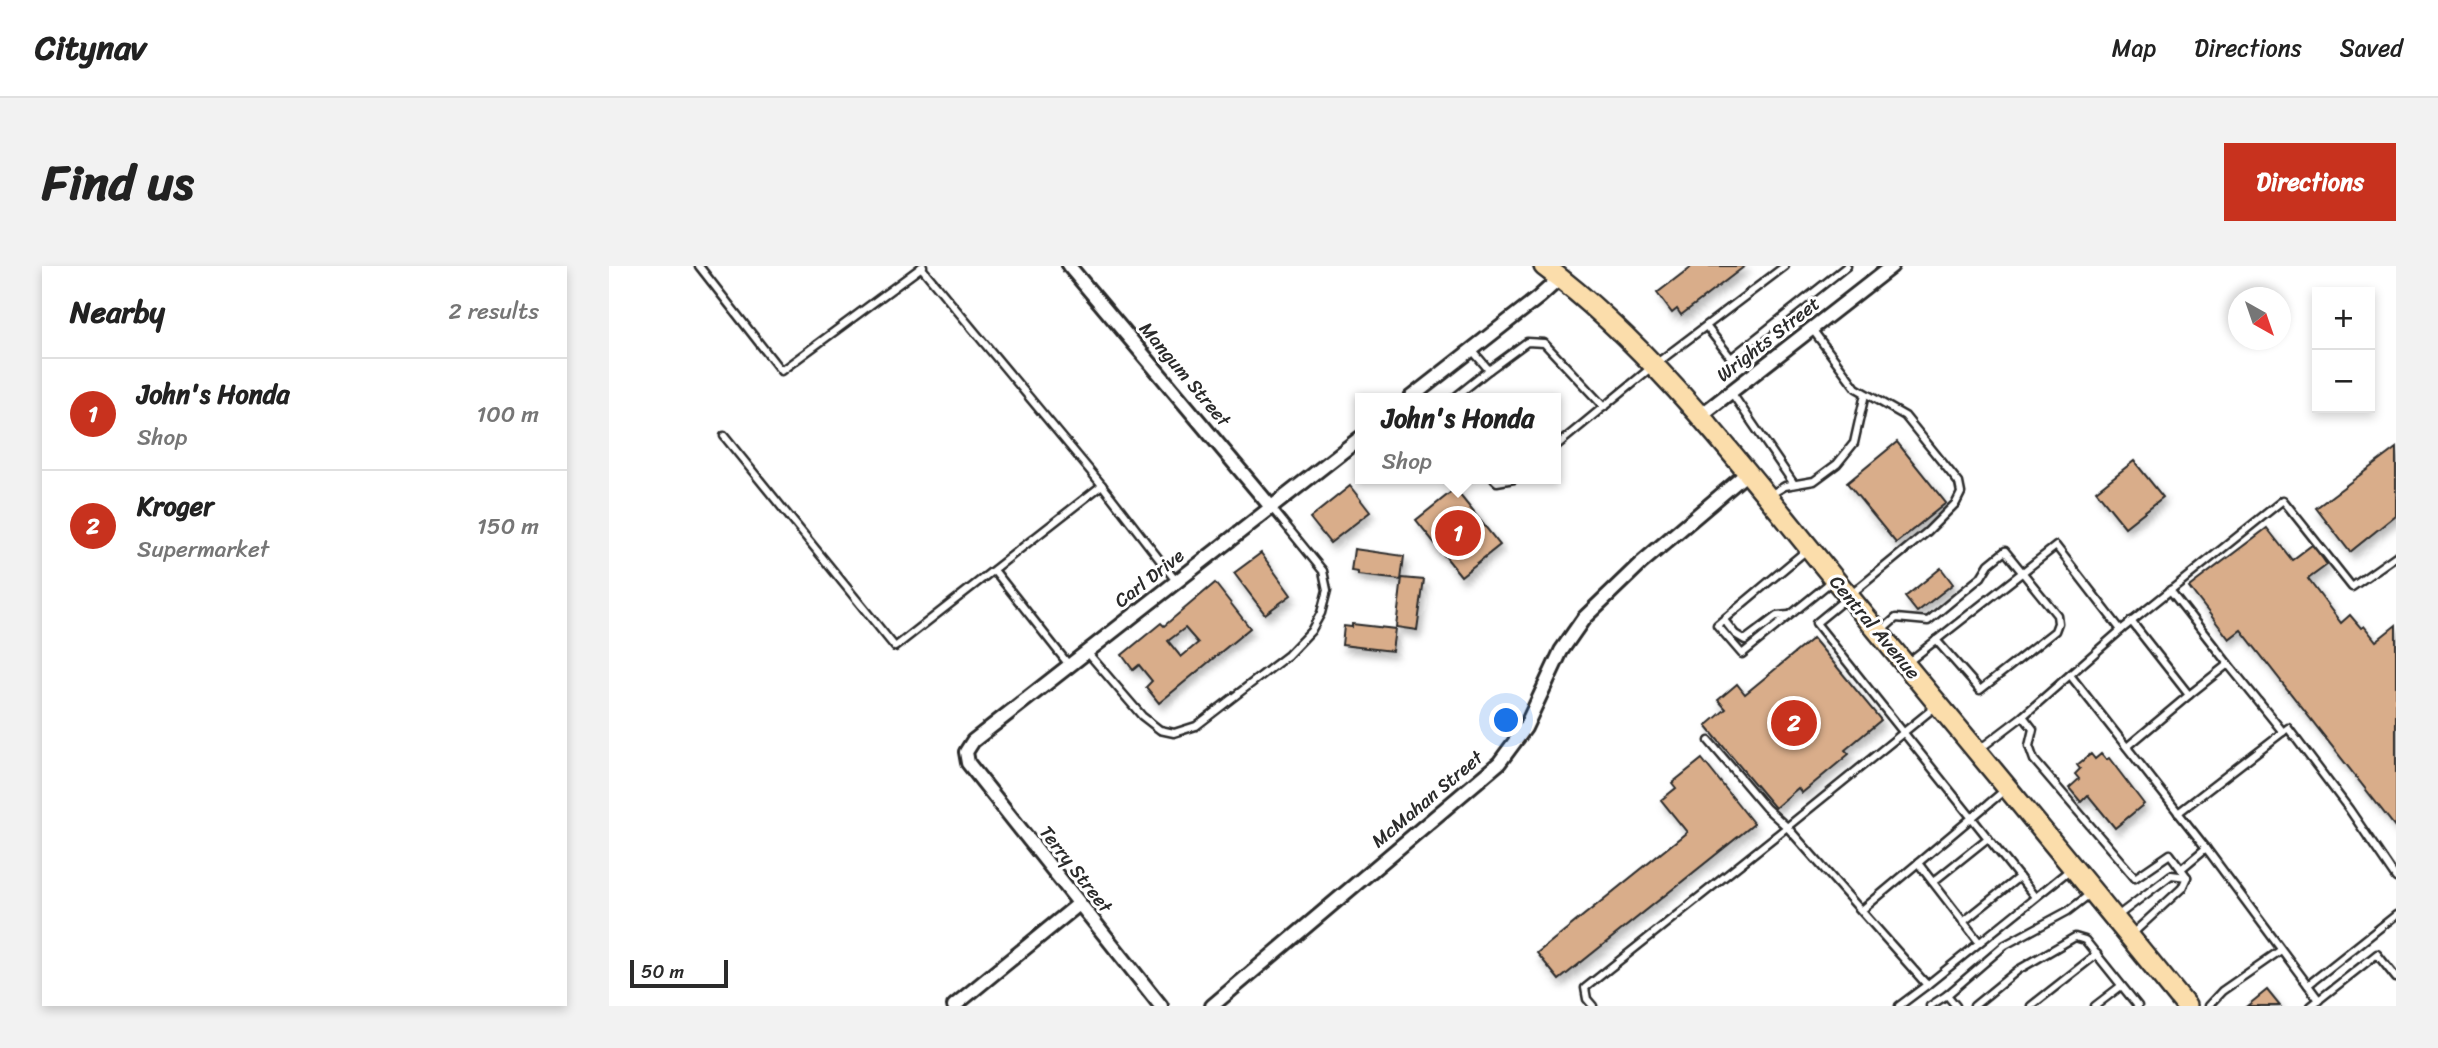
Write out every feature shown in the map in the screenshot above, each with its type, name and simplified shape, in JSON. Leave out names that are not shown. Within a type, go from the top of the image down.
[{"type":"main road","name":"Central Avenue","points":[[1544,266],[1609,321],[1700,416],[2095,891],[2186,1006]]},
{"type":"street","name":"Mangum Street","points":[[1069,266],[1271,507]]},
{"type":"street","name":"Wrights Street","points":[[1700,416],[1886,268]]},
{"type":"street","points":[[1421,393],[1560,278]]},
{"type":"street","name":"Carl Drive","points":[[966,752],[973,741],[1355,442]]},
{"type":"street","name":"McMahan Street","points":[[1212,1006],[1499,763],[1525,728],[1561,651],[1584,618],[1640,564],[1747,473]]},
{"type":"street","name":"Terry Street","points":[[966,752],[968,763],[1161,1006]]},
{"type":"street","points":[[954,1006],[1079,904]]},
{"type":"lane","points":[[699,266],[781,371],[922,267],[1102,485],[1176,582]]},
{"type":"lane","points":[[1561,442],[1653,366],[1785,266]]},
{"type":"lane","points":[[1706,326],[1731,358],[1847,266]]},
{"type":"lane","points":[[1812,328],[1856,388],[1905,416],[1959,483],[1961,493],[1956,503],[1927,532],[1816,623],[2035,897]]},
{"type":"lane","points":[[1460,393],[1527,342],[1544,343],[1604,407]]},
{"type":"lane","points":[[1472,350],[1489,370]]},
{"type":"lane","points":[[1731,392],[1794,484]]},
{"type":"lane","points":[[1767,496],[1784,486],[1814,481],[1837,464],[1854,443],[1865,394]]},
{"type":"lane","points":[[724,436],[895,647],[1102,485]]},
{"type":"lane","points":[[1977,751],[2023,716],[2131,621],[2283,500],[2352,587],[2396,556]]},
{"type":"lane","points":[[1087,651],[1142,716],[1160,730],[1174,733],[1196,726],[1289,655],[1311,631],[1321,613],[1327,590],[1323,571],[1271,507]]},
{"type":"lane","points":[[1906,665],[2056,546],[2121,630]]},
{"type":"lane","points":[[1809,548],[1717,625],[1742,654],[1835,579]]},
{"type":"lane","points":[[1879,632],[1896,618],[1928,621],[1981,578],[1989,564],[2005,551],[2057,615],[2055,631],[1980,690],[1937,640]]},
{"type":"lane","points":[[994,570],[1069,665]]},
{"type":"lane","points":[[2169,590],[2283,732]]},
{"type":"lane","points":[[1724,620],[1735,634],[1745,640],[1777,617],[1790,615]]},
{"type":"lane","points":[[2131,621],[2189,695]]},
{"type":"lane","points":[[2127,747],[2228,664]]},
{"type":"lane","points":[[2070,675],[2206,848],[2319,1000]]},
{"type":"lane","points":[[1593,1006],[1587,999],[1585,988],[1939,705]]},
{"type":"lane","points":[[2023,716],[2033,729],[2029,747],[2034,760],[2135,878],[2170,854],[2187,877]]},
{"type":"lane","points":[[2178,813],[2288,728],[2342,799],[2396,878]]},
{"type":"lane","points":[[1709,741],[1766,808],[1787,827],[1927,985]]},
{"type":"lane","points":[[1861,910],[2007,787]]},
{"type":"lane","points":[[1933,882],[1988,838]]},
{"type":"lane","points":[[2181,869],[2206,848]]},
{"type":"lane","points":[[1918,863],[1979,942]]},
{"type":"lane","points":[[1899,1006],[2074,867]]},
{"type":"lane","points":[[2115,918],[2171,875],[2187,877]]},
{"type":"lane","points":[[1963,922],[2019,877]]},
{"type":"lane","points":[[2130,937],[2182,888],[2187,877]]},
{"type":"lane","points":[[1930,1006],[1947,995],[2005,945],[2068,911],[2095,891]]},
{"type":"lane","points":[[2308,985],[2396,915]]},
{"type":"lane","points":[[1973,1006],[2018,970],[2075,937],[2085,940],[2138,1006]]},
{"type":"lane","points":[[2208,1006],[2222,991],[2281,950]]},
{"type":"lane","points":[[2031,1006],[2097,954]]},
{"type":"lane","points":[[2311,1006],[2377,954],[2396,978]]},
{"type":"lane","points":[[2095,1006],[2121,986]]},
{"type":"lane","points":[[1947,995],[1955,1006]]},
{"type":"building","points":[[1692,266],[1745,266],[1681,315],[1677,309],[1672,313],[1657,293]]},
{"type":"building","points":[[1897,442],[1946,503],[1896,543],[1847,483]]},
{"type":"building","points":[[2396,448],[2396,515],[2350,552],[2316,508]]},
{"type":"building","points":[[2134,461],[2163,497],[2125,527],[2096,491]]},
{"type":"building","points":[[1350,486],[1370,512],[1330,543],[1310,518]]},
{"type":"building","points":[[1455,489],[1500,545],[1461,576],[1416,520]]},
{"type":"building","points":[[2267,528],[2292,560],[2312,545],[2323,559],[2327,565],[2308,579],[2341,623],[2350,615],[2361,628],[2364,626],[2376,641],[2396,625],[2396,828],[2241,630],[2229,639],[2189,587]]},
{"type":"building","points":[[1354,549],[1404,556],[1401,580],[1358,575],[1358,572],[1351,571]]},
{"type":"building","points":[[1261,553],[1291,595],[1265,614],[1234,573]]},
{"type":"building","points":[[1941,568],[1953,584],[1917,612],[1905,597]]},
{"type":"building","points":[[1402,578],[1424,580],[1417,630],[1396,627]]},
{"type":"building","points":[[1215,583],[1250,628],[1159,703],[1146,687],[1152,681],[1139,665],[1133,670],[1122,655],[1161,623],[1164,626]],"holes":[[[1185,628],[1198,643],[1181,657],[1168,641]]]},
{"type":"building","points":[[1352,624],[1395,629],[1392,651],[1342,645],[1344,626],[1352,627]]},
{"type":"building","points":[[1813,638],[1881,720],[1845,750],[1849,754],[1802,793],[1798,788],[1775,808],[1706,726],[1726,709],[1718,700],[1737,684],[1745,694]]},
{"type":"building","points":[[2091,754],[2095,759],[2101,754],[2106,760],[2109,758],[2144,804],[2115,828],[2088,795],[2081,802],[2069,788],[2079,779],[2075,774],[2080,769],[2077,765]]},
{"type":"building","points":[[1702,759],[1754,824],[1559,980],[1537,953],[1687,832],[1661,800],[1676,788],[1672,783]]},
{"type":"building","points":[[2267,990],[2280,1006],[2247,1006]]},
{"type":"place","name":"John's Honda","points":[[1458,533]]},
{"type":"place","name":"Kroger","points":[[1794,723]]}]
